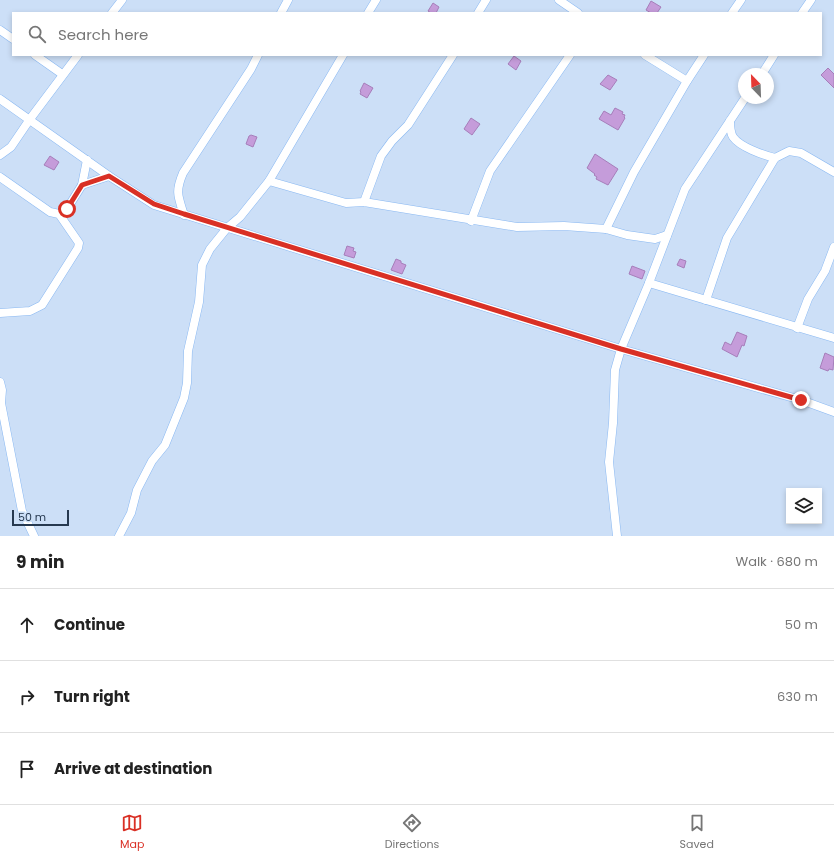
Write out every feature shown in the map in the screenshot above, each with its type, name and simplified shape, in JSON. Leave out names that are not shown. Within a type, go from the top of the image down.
[{"type":"street","points":[[113,12],[122,0]]},
{"type":"street","points":[[282,12],[288,0]]},
{"type":"street","points":[[369,12],[376,0]]},
{"type":"street","points":[[479,12],[486,0]]},
{"type":"street","points":[[559,0],[577,12]]},
{"type":"street","points":[[733,12],[741,0]]},
{"type":"street","points":[[803,12],[811,0]]},
{"type":"street","points":[[0,30],[12,38]]},
{"type":"street","points":[[36,56],[62,74]]},
{"type":"street","points":[[0,155],[11,146],[62,74],[77,56]]},
{"type":"street","points":[[184,214],[177,194],[183,173],[251,69],[258,56]]},
{"type":"street","points":[[119,536],[131,513],[136,490],[152,461],[166,445],[184,398],[187,383],[188,351],[199,302],[202,265],[210,248],[227,228],[240,217],[269,181],[342,56]]},
{"type":"street","points":[[364,202],[382,156],[392,141],[408,125],[452,56]]},
{"type":"street","points":[[471,221],[490,171],[569,56]]},
{"type":"street","points":[[647,56],[687,81]]},
{"type":"street","points":[[606,229],[634,172],[687,81],[703,56]]},
{"type":"street","points":[[766,68],[773,56]]},
{"type":"street","points":[[0,99],[109,176],[154,204],[227,228],[621,349],[801,400],[834,412]]},
{"type":"street","points":[[617,536],[609,462],[613,424],[615,370],[621,349],[649,283],[685,189],[741,104]]},
{"type":"street","points":[[730,121],[730,132],[742,144],[756,152],[775,158]]},
{"type":"street","points":[[713,146],[733,136]]},
{"type":"street","points":[[706,300],[727,238],[775,158],[789,151],[801,153],[834,172]]},
{"type":"street","points":[[59,214],[67,209],[82,185],[87,160]]},
{"type":"street","points":[[82,185],[109,176]]},
{"type":"street","points":[[0,177],[50,212],[59,214],[78,242],[78,248],[42,305],[30,311],[0,313]]},
{"type":"street","points":[[269,181],[346,203],[364,202],[471,221],[517,227],[564,226],[606,229],[641,238],[655,239],[667,235]]},
{"type":"street","points":[[797,328],[808,299],[825,271],[834,247]]},
{"type":"street","points":[[649,283],[834,338]]},
{"type":"street","points":[[0,382],[2,390],[1,403],[22,511],[34,536]]},
{"type":"building","points":[[651,1],[661,7],[658,12],[649,12],[646,10]]},
{"type":"building","points":[[433,3],[439,7],[436,12],[428,11]]},
{"type":"building","points":[[514,56],[521,61],[516,70],[508,64]]},
{"type":"building","points":[[828,68],[834,74],[834,88],[821,75]]},
{"type":"building","points":[[608,75],[617,80],[610,90],[600,84]]},
{"type":"building","points":[[364,83],[373,88],[367,98],[360,94]]},
{"type":"building","points":[[615,108],[623,112],[622,114],[625,115],[625,118],[618,130],[599,119],[604,111],[611,115]]},
{"type":"building","points":[[471,118],[480,124],[472,135],[464,129]]},
{"type":"building","points":[[251,135],[257,137],[253,147],[246,144],[249,136]]},
{"type":"building","points":[[595,154],[618,169],[608,185],[596,179],[597,177],[594,175],[595,174],[587,168]]},
{"type":"building","points":[[50,156],[59,162],[54,170],[44,165]]},
{"type":"building","points":[[347,246],[354,248],[353,251],[356,252],[354,258],[344,255]]},
{"type":"building","points":[[396,259],[406,265],[402,274],[391,270]]},
{"type":"building","points":[[680,259],[686,261],[684,268],[677,265]]},
{"type":"building","points":[[632,266],[645,271],[642,279],[629,274]]},
{"type":"building","points":[[737,332],[747,336],[744,346],[742,345],[737,357],[722,349],[725,342],[731,345]]},
{"type":"building","points":[[825,353],[834,357],[833,370],[829,369],[828,371],[820,368]]},
{"type":"route","points":[[67,209],[82,185],[109,176],[154,204],[227,228],[621,349],[801,400]]}]
